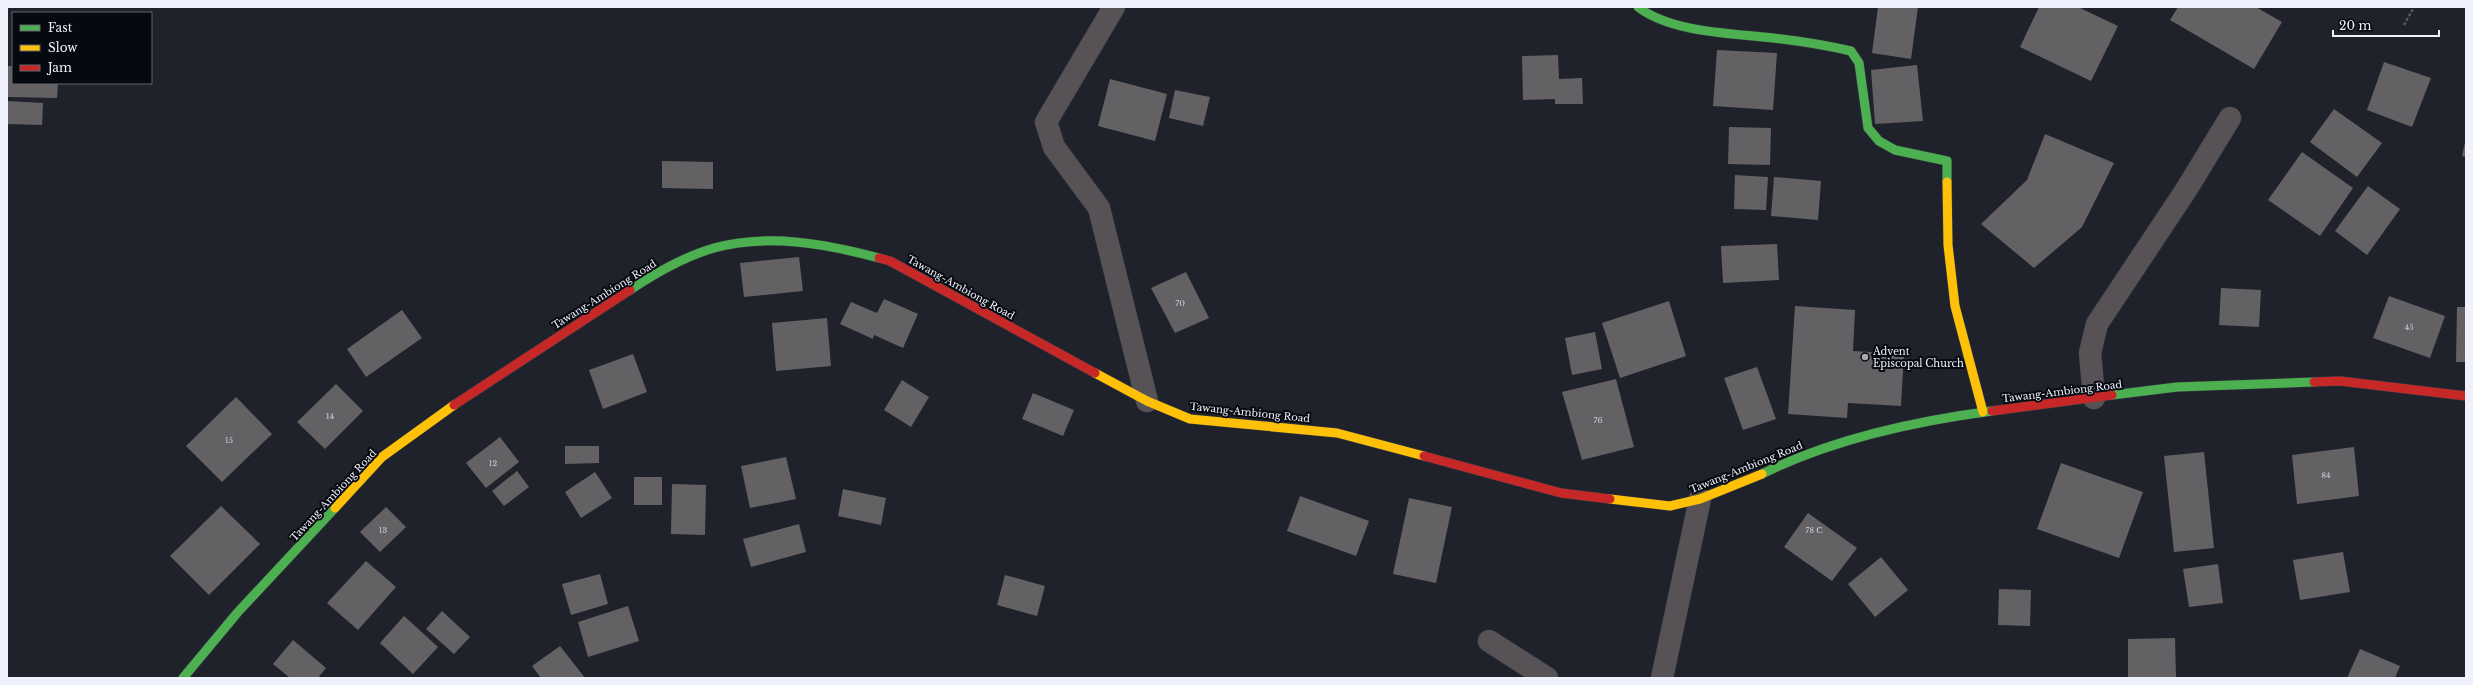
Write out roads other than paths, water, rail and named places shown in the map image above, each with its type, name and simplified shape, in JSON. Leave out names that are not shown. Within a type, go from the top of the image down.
[{"type":"main road","points":[[1638,7],[1649,16],[1727,35],[1810,43],[1851,51],[1859,63],[1868,128],[1879,142],[1895,150],[1947,161],[1948,246],[1955,306],[1983,412]]},
{"type":"main road","name":"Tawang-Ambiong Road","points":[[183,678],[238,612],[382,457],[441,413],[652,275],[714,248],[766,241],[830,245],[890,261],[1147,401],[1190,419],[1337,433],[1561,493],[1670,506],[1700,499],[1762,474],[1790,460],[1831,445],[1902,428],[1983,412],[2177,387],[2340,381],[2466,396]]},
{"type":"street","points":[[1114,7],[1046,122],[1054,147],[1099,208],[1147,401]]},
{"type":"street","points":[[2094,398],[2090,353],[2097,324],[2186,190],[2230,118]]},
{"type":"street","points":[[1662,678],[1700,499]]},
{"type":"street","points":[[1489,641],[1547,678]]},
{"type":"place","name":"Advent Episcopal Church","points":[[1865,357]]}]
